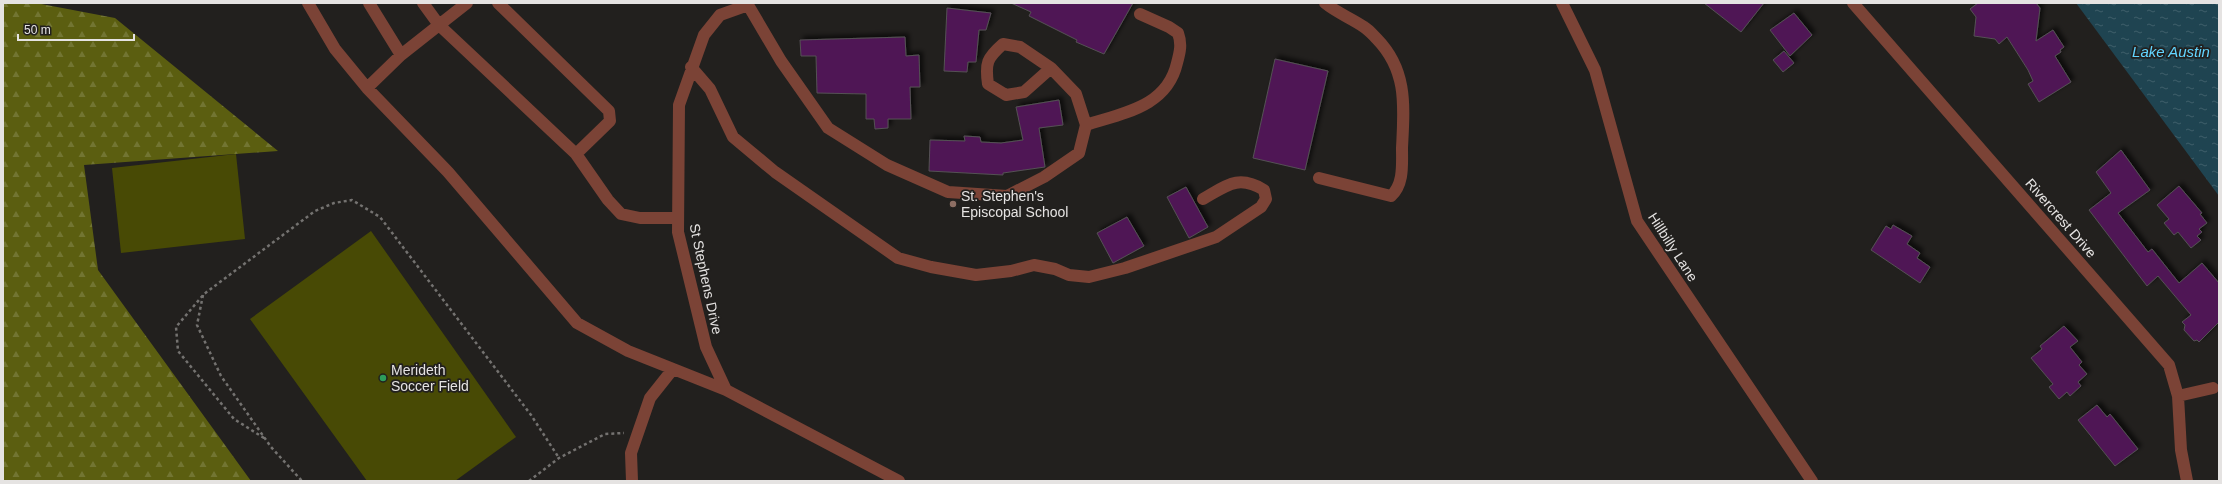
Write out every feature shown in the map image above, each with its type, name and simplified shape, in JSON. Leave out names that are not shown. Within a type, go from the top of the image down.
[{"type":"street","points":[[308,3],[335,49],[367,88],[448,172],[577,323],[628,351],[726,390],[899,481]]},
{"type":"street","points":[[369,3],[401,55]]},
{"type":"street","points":[[423,3],[439,25],[576,154],[608,200],[621,214],[640,218],[678,218]]},
{"type":"street","points":[[367,88],[401,55],[467,3]]},
{"type":"street","points":[[498,3],[609,111],[610,121],[576,154]]},
{"type":"street","points":[[1319,178],[1391,196],[1397,190],[1402,177],[1404,101],[1398,70],[1386,49],[1364,27],[1339,14],[1325,3]]},
{"type":"street","name":"Hillbilly Lane","points":[[1562,3],[1595,70],[1637,221],[1812,481]]},
{"type":"street","name":"Rivercrest Drive","points":[[1853,3],[2169,365],[2178,396],[2181,450],[2187,481]]},
{"type":"street","points":[[748,4],[781,61],[828,128],[887,166],[948,192],[1007,196],[1044,178],[1079,153],[1086,125],[1076,94],[1051,68],[1020,47],[1003,44],[992,54],[986,66],[988,84],[1006,95],[1024,92],[1051,68]]},
{"type":"street","name":"St Stephens Drive","points":[[726,390],[706,347],[678,232],[679,105],[691,67],[704,35],[720,15],[748,4]]},
{"type":"street","points":[[1086,125],[1150,103],[1166,89],[1175,74],[1181,49],[1178,33],[1169,26],[1140,14]]},
{"type":"street","points":[[691,67],[710,89],[733,137],[775,172],[898,258],[931,267],[976,275],[1011,271],[1034,265],[1055,269],[1069,275],[1089,277],[1125,268],[1216,237],[1261,207],[1266,199],[1264,190],[1239,181],[1231,183],[1203,199]]},
{"type":"street","points":[[632,481],[631,453],[650,398],[673,369]]},
{"type":"street","points":[[2178,396],[2212,388]]},
{"type":"path","points":[[264,438],[234,419],[178,351],[176,326],[204,294],[315,211],[334,203],[352,200],[380,217],[531,415],[559,458]]},
{"type":"path","points":[[204,294],[197,324],[221,376],[264,438],[302,481]]},
{"type":"path","points":[[529,481],[559,458],[605,434],[638,432]]},
{"type":"green space","points":[[3,3],[36,3],[115,18],[278,151],[84,165],[98,270],[251,481],[3,481]]},
{"type":"shaded area","points":[[236,154],[245,239],[121,253],[112,168]]},
{"type":"shaded area","name":"Merideth Soccer Field","points":[[371,231],[516,437],[455,481],[367,481],[250,319]]},
{"type":"water","name":"Lake Austin","points":[[2076,3],[2219,3],[2219,196]]},
{"type":"building","points":[[1011,3],[1133,3],[1104,54],[1076,42],[1077,40],[1029,16],[1031,12]]},
{"type":"building","points":[[1704,3],[1764,3],[1741,32]]},
{"type":"building","points":[[1978,3],[2036,3],[2040,8],[2036,41],[2053,30],[2064,47],[2060,50],[2061,52],[2055,56],[2071,82],[2039,102],[2028,84],[2033,81],[2028,70],[2007,37],[1999,44],[1995,39],[1974,36],[1976,17],[1970,9]]},
{"type":"building","points":[[947,8],[991,13],[986,30],[979,30],[976,62],[968,62],[967,72],[944,71]]},
{"type":"building","points":[[1794,13],[1812,35],[1790,56],[1770,30]]},
{"type":"building","points":[[905,37],[906,56],[919,55],[920,87],[910,87],[911,119],[888,119],[888,128],[875,129],[874,119],[866,119],[866,94],[817,93],[816,56],[801,56],[800,40]]},
{"type":"building","points":[[1784,51],[1794,63],[1783,72],[1773,60]]},
{"type":"building","points":[[1275,59],[1328,71],[1305,170],[1253,158]]},
{"type":"building","points":[[1059,100],[1063,125],[1039,128],[1045,167],[1003,173],[1003,175],[929,171],[930,140],[965,141],[964,136],[980,137],[981,142],[1001,143],[1023,140],[1016,107]]},
{"type":"building","points":[[2121,150],[2150,190],[2118,213],[2148,252],[2152,249],[2179,283],[2202,263],[2219,283],[2219,322],[2199,342],[2197,340],[2194,341],[2184,330],[2185,325],[2182,322],[2191,315],[2158,276],[2147,286],[2089,210],[2111,193],[2096,172]]},
{"type":"building","points":[[2179,186],[2202,213],[2200,214],[2207,223],[2199,229],[2202,232],[2197,236],[2201,240],[2191,248],[2178,232],[2174,235],[2164,223],[2169,219],[2157,205]]},
{"type":"building","points":[[1186,187],[1208,227],[1189,238],[1167,197]]},
{"type":"building","points":[[1127,217],[1144,246],[1113,263],[1097,233]]},
{"type":"building","points":[[1893,225],[1912,236],[1907,244],[1920,253],[1917,258],[1930,267],[1920,283],[1871,250],[1886,226],[1891,229]]},
{"type":"building","points":[[2064,326],[2078,341],[2070,347],[2082,362],[2079,365],[2087,374],[2078,382],[2081,386],[2070,396],[2067,392],[2059,399],[2049,387],[2053,384],[2031,358],[2042,349],[2040,346]]},
{"type":"building","points":[[2097,405],[2107,417],[2110,414],[2138,449],[2115,466],[2078,420]]},
{"type":"place","name":"St. Stephen's Episcopal School","points":[[953,204]]},
{"type":"place","name":"Merideth Soccer Field","points":[[383,378]]}]
